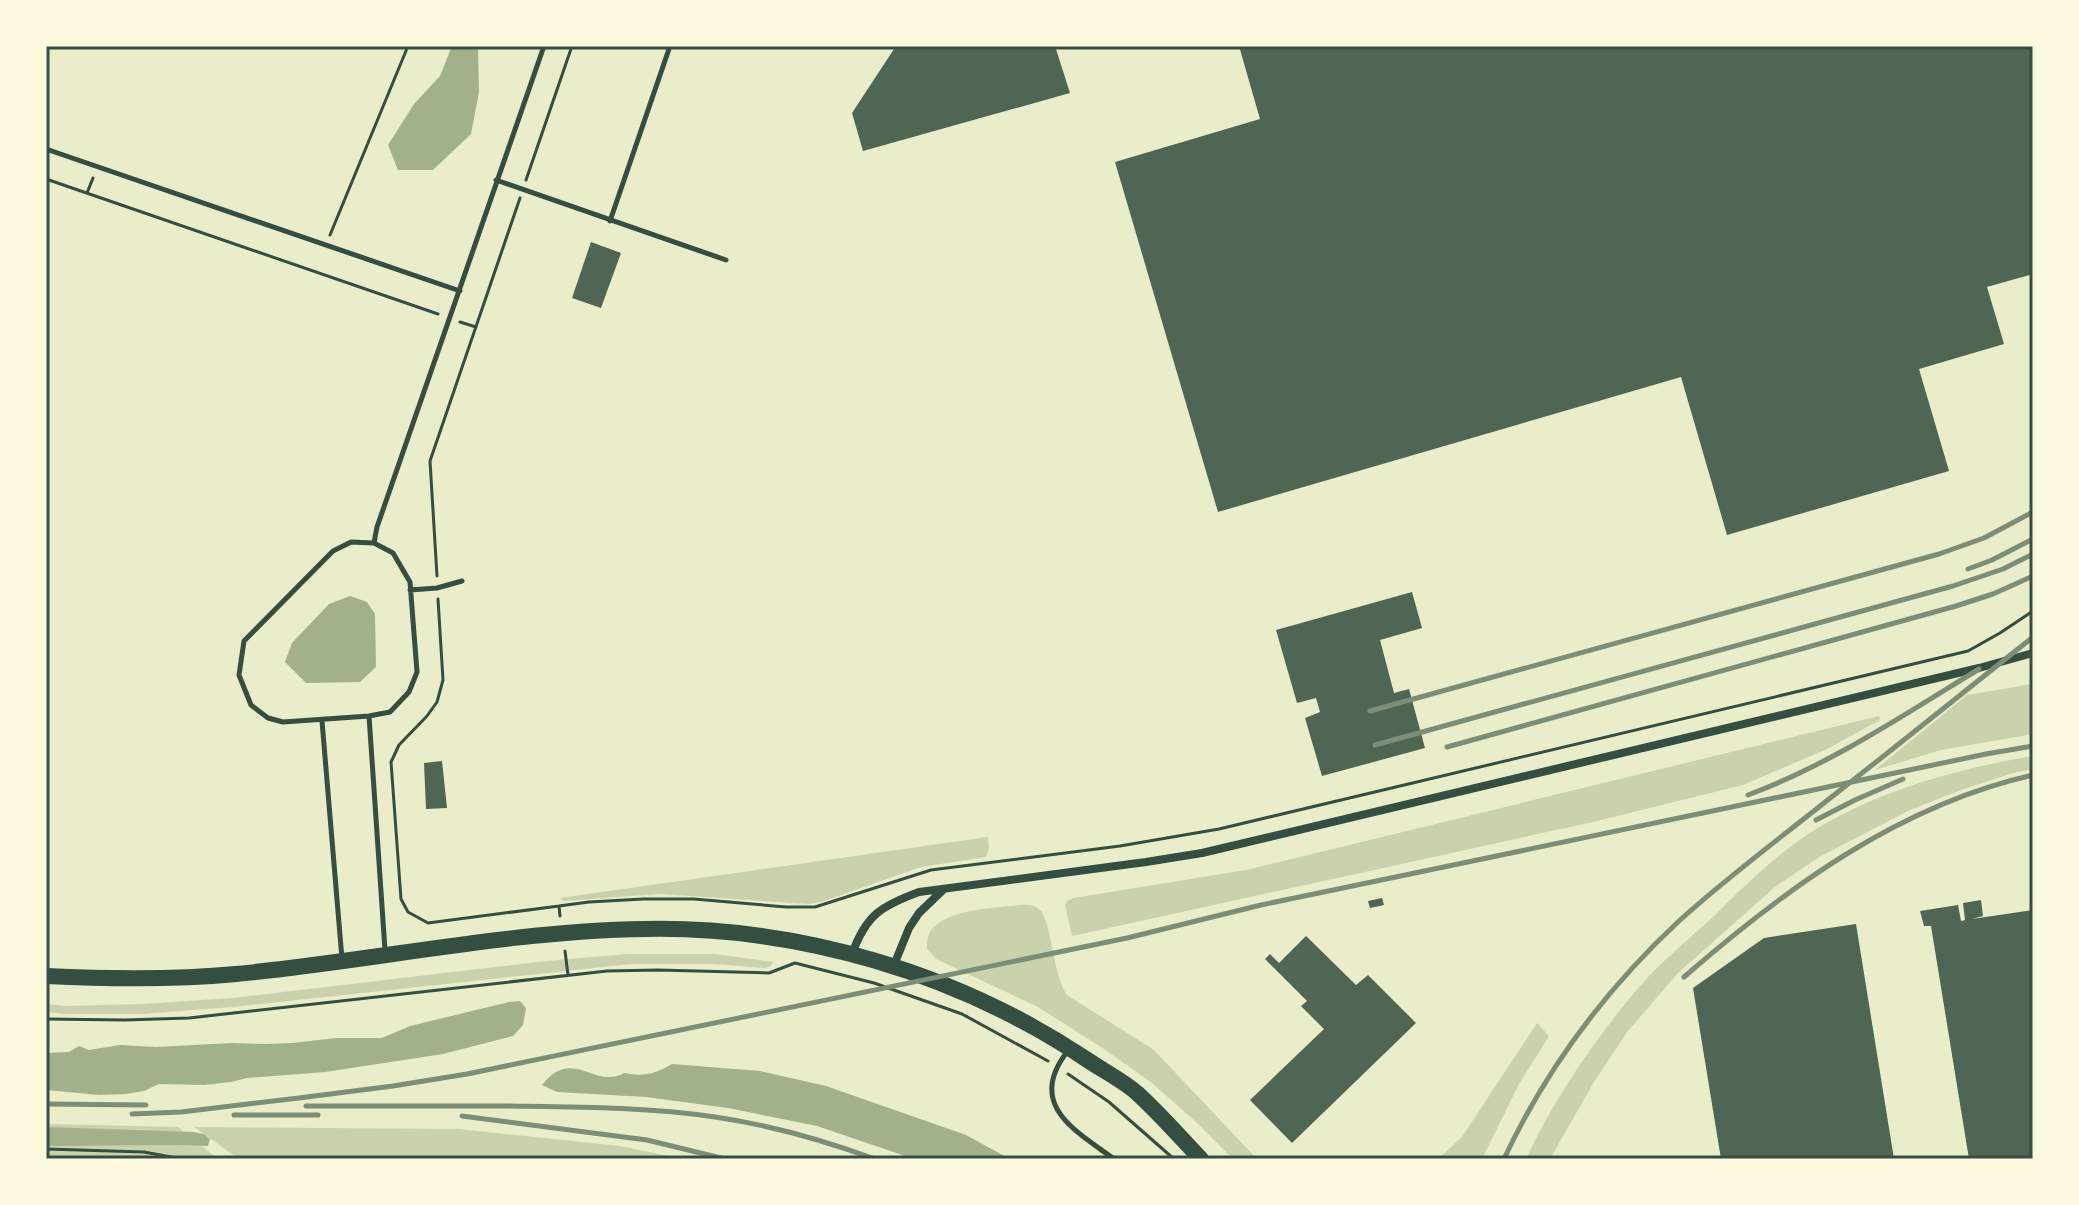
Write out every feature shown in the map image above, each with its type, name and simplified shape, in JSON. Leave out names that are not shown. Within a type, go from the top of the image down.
[{"type":"main road","points":[[46,976],[110,979],[235,974],[562,934],[647,929],[725,932],[768,938],[894,965],[1013,1015],[1136,1092],[1201,1159]]},
{"type":"street","points":[[852,955],[867,922],[901,899],[919,892],[1202,853],[1990,666],[2033,653]]},
{"type":"street","points":[[894,965],[909,928],[919,913],[945,889]]},
{"type":"lane","points":[[374,543],[544,46]]},
{"type":"lane","points":[[610,221],[670,46]]},
{"type":"lane","points":[[46,149],[460,291]]},
{"type":"lane","points":[[496,180],[726,260]]},
{"type":"lane","points":[[351,542],[374,543],[393,553],[410,582],[410,590],[417,672],[409,692],[390,712],[322,721],[283,722],[268,718],[251,705],[239,675],[244,641],[333,551],[351,542]]},
{"type":"lane","points":[[410,590],[437,588],[462,581]]},
{"type":"lane","points":[[369,716],[385,955]]},
{"type":"lane","points":[[322,721],[342,960]]},
{"type":"lane","points":[[1070,1048],[1056,1066],[1052,1092],[1057,1111],[1069,1126],[1114,1159]]},
{"type":"path","points":[[325,246],[408,46]]},
{"type":"path","points":[[87,193],[96,167]]},
{"type":"path","points":[[46,179],[476,327],[430,461],[443,680],[437,702],[399,745],[391,762],[401,899],[408,912],[428,923],[589,902],[643,899],[815,907],[931,870],[1120,846],[1219,829],[1968,651],[2033,611]]},
{"type":"path","points":[[559,906],[568,975]]},
{"type":"path","points":[[46,1019],[189,1018],[607,971],[769,973],[795,963],[874,983],[962,1014],[1056,1066],[1109,1102],[1174,1159]]},
{"type":"path","points":[[46,1149],[144,1152],[182,1159]]},
{"type":"shaded area","points":[[452,46],[478,46],[479,92],[471,134],[433,170],[398,170],[388,145],[414,104],[440,76]]},
{"type":"shaded area","points":[[350,596],[367,602],[375,614],[376,667],[360,682],[306,683],[285,662],[292,643],[329,604]]},
{"type":"shaded area","points":[[2033,684],[2033,734],[1941,750],[1875,770],[1967,695]]},
{"type":"shaded area","points":[[1879,716],[1880,720],[1825,750],[1743,785],[1593,822],[1072,936],[1065,905],[1073,898],[1246,870]]},
{"type":"shaded area","points":[[2033,756],[2033,769],[1964,789],[1910,810],[1821,856],[1775,887],[1678,973],[1627,1032],[1550,1159],[1526,1159],[1577,1069],[1639,987],[1778,857],[1806,835],[1871,801],[1951,774]]},
{"type":"shaded area","points":[[988,837],[986,857],[921,867],[808,904],[660,894],[564,901],[560,898]]},
{"type":"shaded area","points":[[1020,905],[1034,906],[1043,915],[1058,974],[1067,995],[1154,1050],[1257,1159],[1233,1159],[1152,1083],[1104,1049],[1038,1007],[936,959],[927,949],[933,928],[954,915]]},
{"type":"shaded area","points":[[628,954],[715,954],[773,962],[765,968],[714,964],[631,964],[142,1014],[46,1012],[46,1004],[142,1004],[232,998]]},
{"type":"shaded area","points":[[520,1001],[526,1008],[523,1025],[513,1036],[443,1054],[325,1072],[204,1085],[159,1084],[126,1094],[46,1090],[46,1053],[69,1052],[79,1046],[89,1050],[120,1045],[156,1047],[382,1038],[410,1026]]},
{"type":"shaded area","points":[[1537,1023],[1549,1036],[1519,1084],[1482,1159],[1438,1159],[1462,1137]]},
{"type":"shaded area","points":[[672,1064],[760,1071],[826,1086],[966,1135],[1010,1159],[914,1159],[817,1126],[728,1108],[646,1097],[557,1092],[542,1085],[553,1074],[564,1069],[613,1077],[624,1073],[649,1074]]},
{"type":"shaded area","points":[[46,1124],[178,1127],[218,1159],[46,1159]]},
{"type":"shaded area","points":[[46,1127],[193,1132],[210,1139],[208,1146],[46,1146]]},
{"type":"shaded area","points":[[194,1127],[458,1129],[620,1146],[683,1159],[239,1159]]},
{"type":"building","points":[[896,46],[1055,46],[1070,93],[863,151],[852,113]]},
{"type":"building","points":[[1239,46],[2033,46],[2033,274],[1987,287],[2004,344],[1919,369],[1949,471],[1727,535],[1681,377],[1218,512],[1115,162],[1260,119]]},
{"type":"building","points":[[591,242],[621,253],[601,308],[572,298]]},
{"type":"building","points":[[1412,592],[1422,628],[1380,640],[1394,693],[1409,689],[1425,748],[1322,776],[1305,718],[1320,712],[1316,698],[1297,703],[1276,630]]},
{"type":"building","points":[[442,761],[447,808],[426,809],[424,763]]},
{"type":"building","points":[[1382,898],[1384,905],[1370,908],[1368,901]]},
{"type":"building","points":[[1981,900],[1983,916],[1972,919],[2033,910],[2033,1159],[1969,1159],[1931,926],[1924,926],[1920,911],[1958,905],[1961,921],[1965,920],[1963,903]]},
{"type":"building","points":[[1856,924],[1894,1159],[1721,1159],[1693,988],[1764,938]]},
{"type":"building","points":[[1306,936],[1356,985],[1368,975],[1416,1023],[1292,1143],[1250,1100],[1324,1029],[1301,1006],[1307,1001],[1265,959],[1270,954],[1279,963]]},
{"type":"railway","points":[[1370,711],[1939,554],[1984,538],[2033,512]]},
{"type":"railway","points":[[1968,569],[2033,539]]},
{"type":"railway","points":[[1375,745],[1953,586],[2003,569],[2033,554]]},
{"type":"railway","points":[[1447,747],[1956,606],[2033,576]]},
{"type":"railway","points":[[1504,1159],[1559,1062],[1603,1002],[1652,947],[1734,874],[2033,637]]},
{"type":"railway","points":[[1748,795],[1838,754],[1979,669]]},
{"type":"railway","points":[[132,1114],[181,1112],[299,1098],[467,1074],[1127,938],[1261,905],[2033,746]]},
{"type":"railway","points":[[1684,977],[1762,913],[1846,854],[1936,807],[2033,775]]},
{"type":"railway","points":[[1816,820],[1903,779]]},
{"type":"railway","points":[[46,1104],[146,1105]]},
{"type":"railway","points":[[306,1106],[534,1106],[664,1111],[736,1120],[776,1129],[875,1159]]},
{"type":"railway","points":[[234,1115],[318,1115]]},
{"type":"railway","points":[[462,1116],[647,1140],[725,1159]]}]
